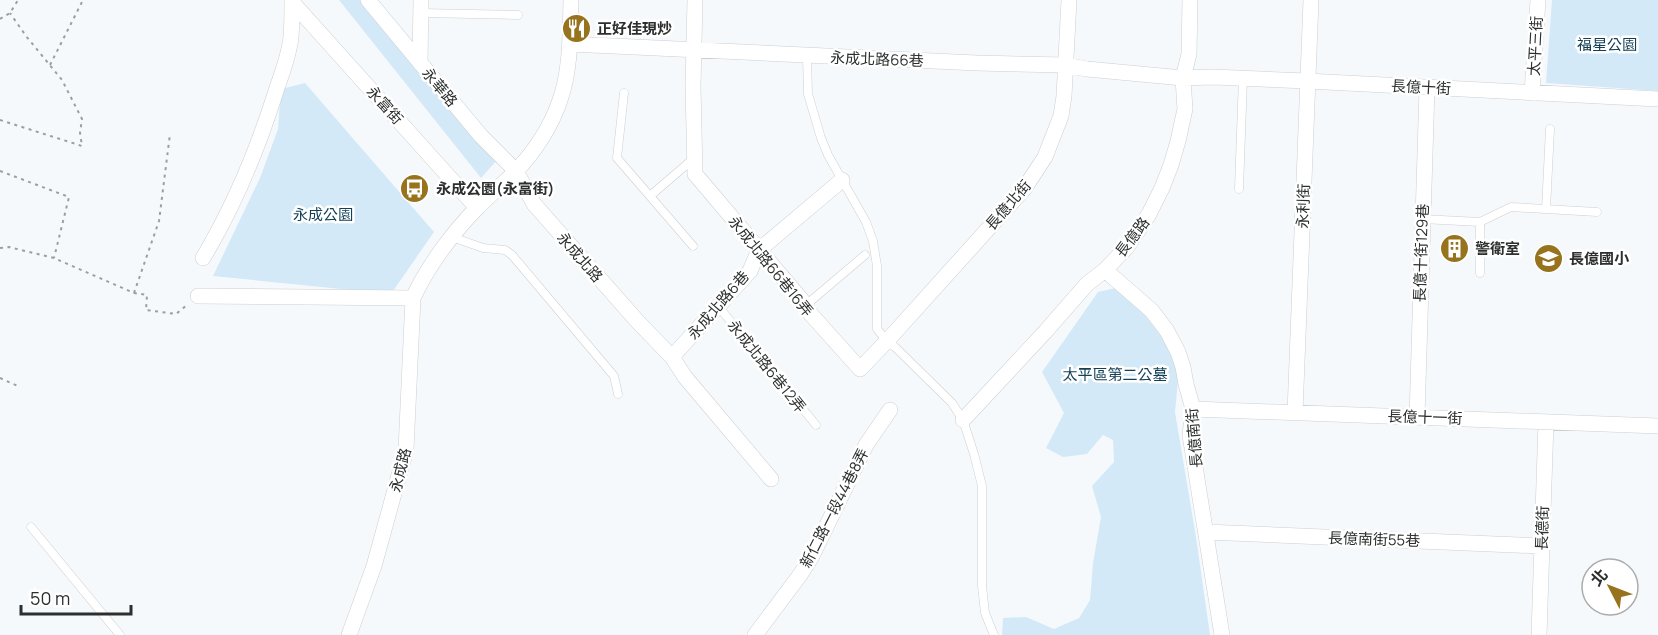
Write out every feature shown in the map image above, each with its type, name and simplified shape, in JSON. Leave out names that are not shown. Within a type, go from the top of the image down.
[{"type":"street","name":"永華路","points":[[368,0],[481,136],[516,171]]},
{"type":"street","points":[[516,171],[525,162],[551,123],[561,99],[570,45],[571,0]]},
{"type":"street","name":"永成北路66巷16弄","points":[[695,0],[694,174],[806,305],[808,311],[860,369]]},
{"type":"street","name":"長億北街","points":[[860,369],[1038,170],[1061,116],[1069,0]]},
{"type":"street","name":"長億路","points":[[963,420],[1087,284],[1105,270],[1127,247],[1149,214],[1162,188],[1178,141],[1185,109],[1183,78],[1189,54],[1190,0]]},
{"type":"street","name":"永利街","points":[[1295,413],[1311,0]]},
{"type":"street","name":"太平三街","points":[[1532,93],[1538,0]]},
{"type":"street","name":"永富街","points":[[292,1],[477,208]]},
{"type":"street","name":"永富街","points":[[203,258],[238,192],[271,108],[291,38],[292,1]]},
{"type":"street","points":[[420,63],[421,6]]},
{"type":"street","name":"永成北路66巷","points":[[570,45],[1065,65],[1183,78]]},
{"type":"street","name":"長億十街","points":[[1183,78],[1243,78],[1658,99]]},
{"type":"street","name":"長億十街129巷","points":[[1417,417],[1426,88]]},
{"type":"street","name":"永成路","points":[[350,635],[374,566],[406,450],[414,298],[419,285],[452,237],[477,208],[516,171]]},
{"type":"street","name":"永成北路","points":[[516,171],[534,204],[638,322],[672,357],[685,378],[771,479]]},
{"type":"street","points":[[759,250],[842,180]]},
{"type":"street","name":"永成北路6巷","points":[[672,357],[750,270],[759,250]]},
{"type":"street","name":"長億南街","points":[[1105,270],[1152,311],[1167,331],[1183,367],[1193,409],[1190,435],[1222,635]]},
{"type":"street","points":[[198,296],[414,298]]},
{"type":"street","name":"長億十一街","points":[[1193,409],[1658,426]]},
{"type":"street","name":"新仁路一段44巷8弄","points":[[755,635],[800,575],[866,445],[890,410]]},
{"type":"street","name":"長德街","points":[[1539,635],[1546,422]]},
{"type":"street","name":"長億南街55巷","points":[[1206,532],[1541,546]]},
{"type":"lane","points":[[421,6],[518,15]]},
{"type":"lane","points":[[807,56],[808,94],[821,138],[866,222],[873,241],[877,266],[877,329],[952,403],[963,420],[974,454],[982,486],[984,613],[993,635]]},
{"type":"lane","points":[[1239,189],[1243,78]]},
{"type":"lane","points":[[624,93],[617,158],[693,246]]},
{"type":"lane","points":[[1546,209],[1550,129]]},
{"type":"lane","points":[[650,196],[694,158]]},
{"type":"lane","points":[[1422,219],[1480,222],[1511,207],[1597,212]]},
{"type":"lane","points":[[1480,222],[1480,273]]},
{"type":"lane","points":[[452,237],[483,248],[505,250],[512,255],[614,376],[618,394]]},
{"type":"lane","points":[[806,305],[865,255]]},
{"type":"lane","name":"永成北路6巷12弄","points":[[718,306],[816,425]]},
{"type":"lane","points":[[31,527],[120,635]]},
{"type":"path","points":[[0,19],[10,14],[18,0]]},
{"type":"path","points":[[50,65],[83,0]]},
{"type":"path","points":[[0,120],[82,146],[80,133],[82,119],[62,80],[10,14]]},
{"type":"path","points":[[134,293],[159,221],[170,134]]},
{"type":"path","points":[[0,171],[69,197],[54,258]]},
{"type":"path","points":[[0,248],[9,247],[54,258],[134,293],[147,295],[146,310],[176,314],[198,296]]},
{"type":"path","points":[[0,378],[20,387]]},
{"type":"green space","points":[[339,0],[363,0],[498,159],[481,178]]},
{"type":"green space","name":"福星公園","points":[[1552,0],[1658,0],[1658,91],[1546,83]]},
{"type":"green space","name":"永成公園","points":[[305,83],[434,232],[391,294],[213,276],[260,178],[278,129],[281,89]]},
{"type":"green space","name":"太平區第二公墓","points":[[1115,288],[1143,313],[1169,346],[1179,371],[1175,412],[1210,635],[1002,635],[1003,618],[1026,617],[1054,629],[1079,618],[1090,600],[1093,563],[1101,517],[1092,486],[1114,462],[1113,440],[1103,435],[1087,454],[1063,457],[1046,448],[1064,413],[1042,372],[1098,292]]},
{"type":"place","name":"正好佳現炒","points":[[576,28]]},
{"type":"place","name":"永成公園(永富街)","points":[[415,188]]},
{"type":"place","name":"警衛室","points":[[1454,248]]},
{"type":"place","name":"長億國小","points":[[1548,258]]}]
